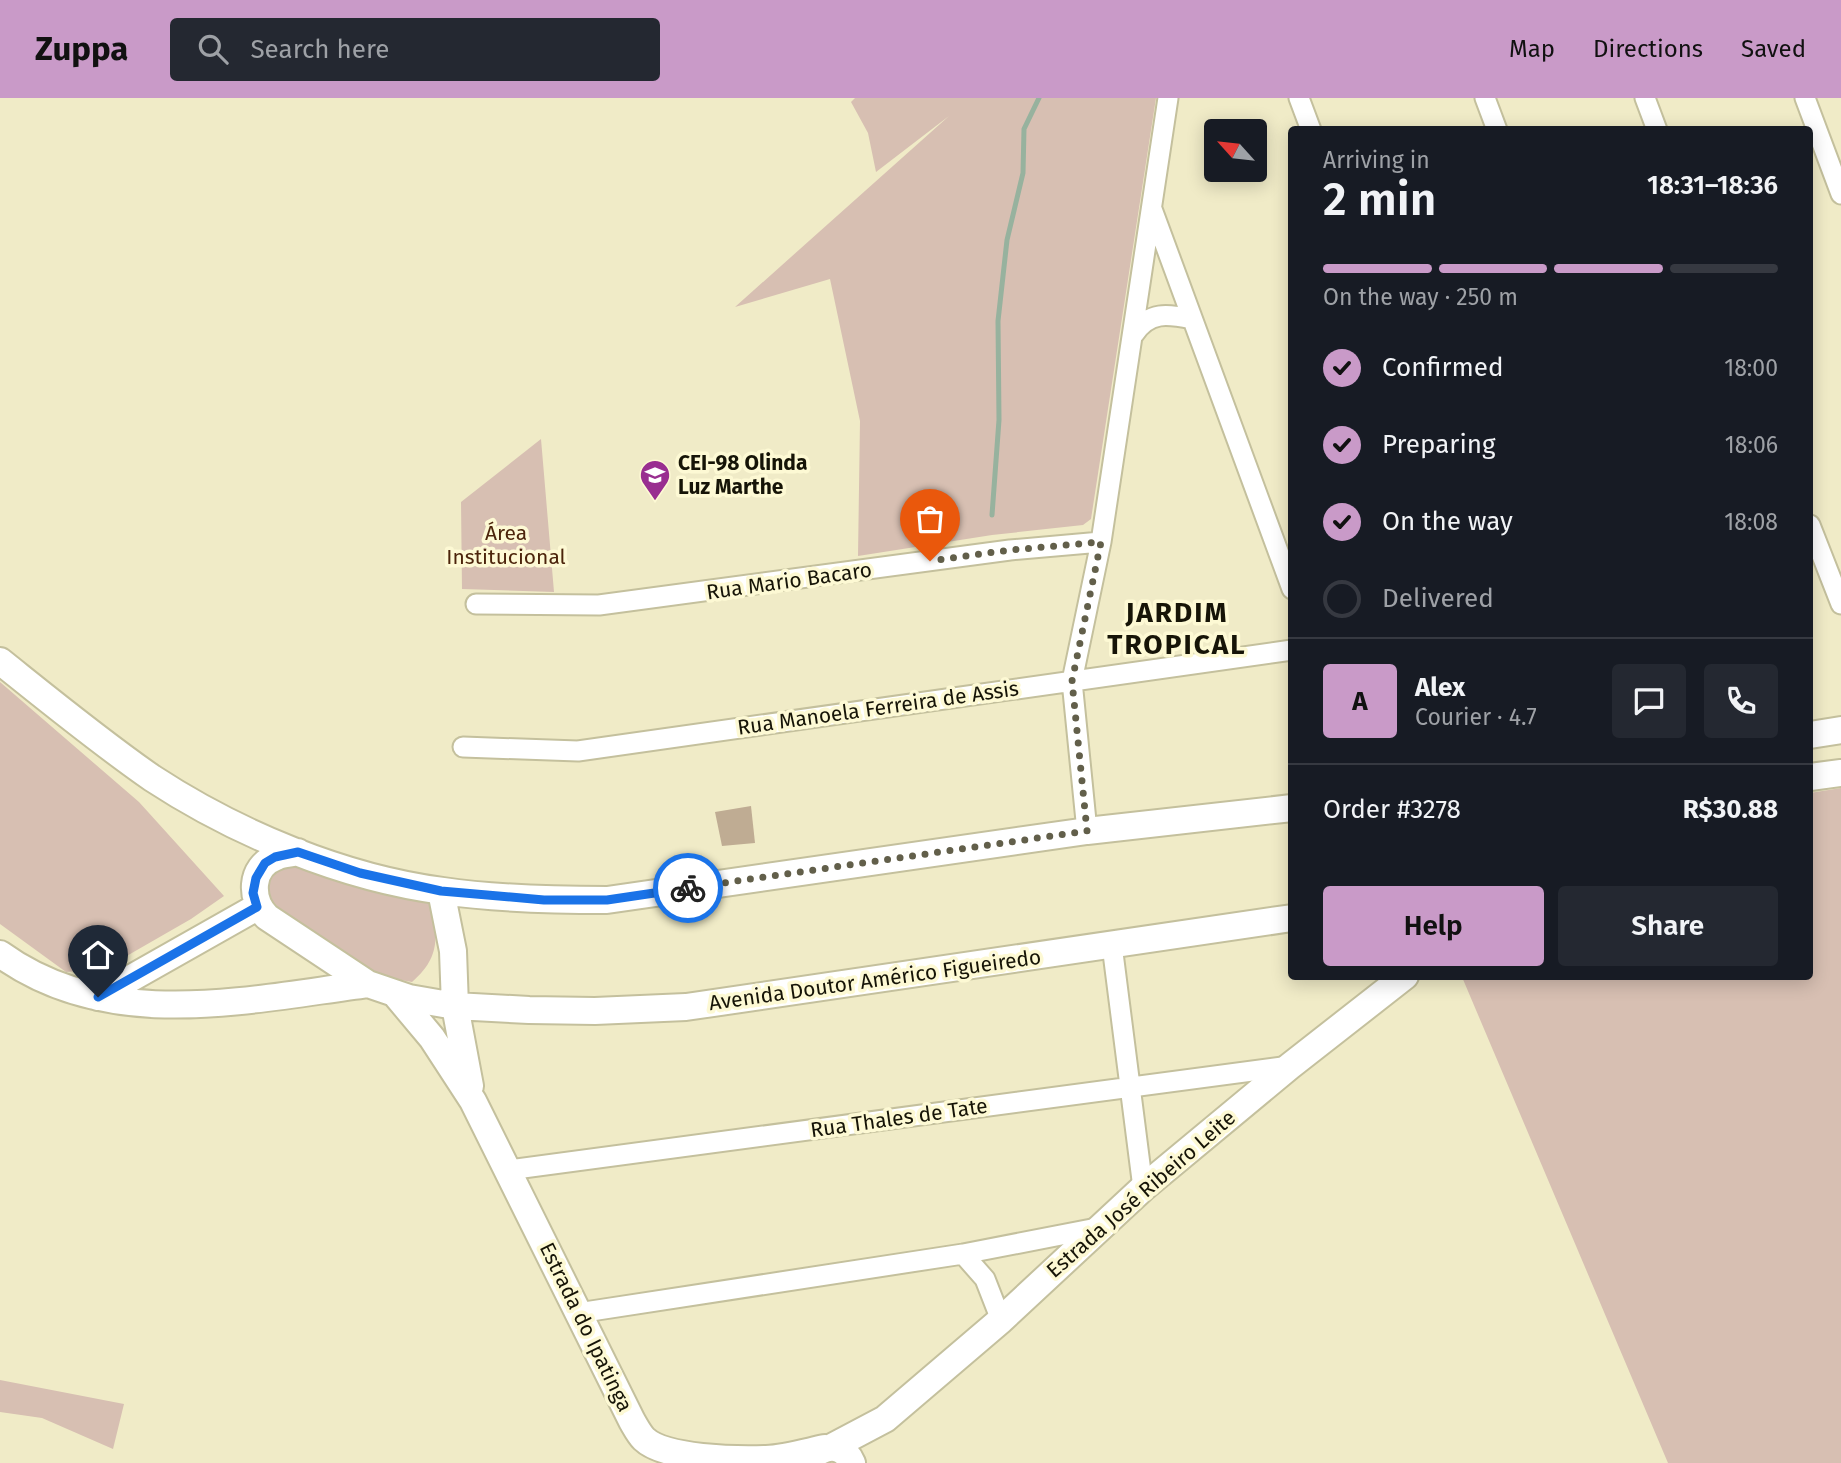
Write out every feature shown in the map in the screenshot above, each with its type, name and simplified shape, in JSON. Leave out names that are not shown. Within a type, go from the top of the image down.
[{"type":"main road","points":[[0,662],[152,777],[217,816],[298,852],[360,873],[441,891],[544,900],[607,900],[1087,831],[1286,810]]},
{"type":"main road","points":[[1813,735],[1841,730]]},
{"type":"main road","points":[[1813,777],[1841,773]]},
{"type":"main road","points":[[98,997],[257,907],[253,893],[256,878],[265,863],[275,857],[298,852]]},
{"type":"main road","points":[[441,891],[453,951],[455,1006]]},
{"type":"main road","name":"Avenida Doutor Américo Figueiredo","points":[[257,907],[297,939],[368,984],[402,997],[455,1006],[595,1011],[686,1007],[1288,919]]},
{"type":"main road","points":[[402,997],[434,984],[444,972],[453,951]]},
{"type":"main road","name":"Avenida Doutor Américo Figueiredo","points":[[0,954],[34,977],[63,988],[98,997],[162,1004],[209,1005],[368,984]]},
{"type":"main road","points":[[1353,1016],[1373,980]]},
{"type":"main road","name":"Estrada José Ribeiro Leite","points":[[830,1455],[885,1419],[1001,1320],[1143,1188],[1290,1066],[1400,980]]},
{"type":"main road","name":"Estrada do Ipatinga","points":[[402,997],[473,1101],[643,1438],[658,1448],[676,1454],[773,1461],[830,1455]]},
{"type":"main road","name":"Estrada do Ipatinga","points":[[455,1006],[473,1101]]},
{"type":"main road","name":"Estrada José Ribeiro Leite","points":[[859,1463],[885,1419]]},
{"type":"street","points":[[1087,831],[1072,681],[1101,542],[1168,98]]},
{"type":"street","points":[[1299,98],[1310,126]]},
{"type":"street","points":[[1485,98],[1496,126]]},
{"type":"street","points":[[1645,98],[1656,126]]},
{"type":"street","points":[[1805,98],[1841,194]]},
{"type":"street","points":[[1152,206],[1288,578]]},
{"type":"street","points":[[1134,334],[1142,322],[1155,316],[1169,314],[1192,319]]},
{"type":"street","name":"Rua Mario Bacaro","points":[[476,604],[599,605],[1010,550],[1101,542]]},
{"type":"street","points":[[1813,542],[1819,576],[1841,604]]},
{"type":"street","name":"Rua Manoela Ferreira de Assis","points":[[463,747],[578,751],[1288,651]]},
{"type":"street","points":[[1112,945],[1143,1188]]},
{"type":"street","name":"Rua Thales de Tate","points":[[508,1170],[1290,1066]]},
{"type":"street","points":[[578,1312],[963,1254],[1102,1227]]},
{"type":"street","points":[[963,1254],[985,1279],[1001,1320]]},
{"type":"green space","points":[[855,98],[1156,98],[1091,519],[1083,525],[992,535],[858,556],[860,421],[830,279],[735,307],[949,116],[876,172],[868,133],[851,102]]},
{"type":"green space","name":"Área Institucional","points":[[541,439],[554,592],[462,589],[461,502]]},
{"type":"green space","points":[[0,682],[139,802],[224,896],[191,919],[104,969],[66,972],[0,924]]},
{"type":"green space","points":[[1841,788],[1841,1463],[1668,1463],[1463,980],[1813,980],[1813,793]]},
{"type":"green space","points":[[278,861],[423,897],[432,903],[436,936],[428,964],[412,982],[369,970],[328,949],[291,920],[261,887]]},
{"type":"green space","points":[[0,1380],[124,1404],[113,1449],[42,1418],[0,1412]]},
{"type":"building","points":[[751,806],[755,843],[722,846],[715,812]]},
{"type":"waterway","points":[[992,515],[999,420],[998,321],[1007,240],[1023,173],[1024,129],[1039,98]]},
{"type":"way so far","points":[[688,888],[1087,831],[1072,681],[1101,542],[930,561]]},
{"type":"place","name":"CEI-98 Olinda Luz Marthe","points":[[655,502]]},
{"type":"district","name":"JARDIM TROPICAL","points":[[1177,628]]},
{"type":"route","points":[[98,997],[257,907],[253,893],[256,878],[265,863],[275,857],[298,852],[360,873],[441,891],[544,900],[607,900],[688,888]]}]
